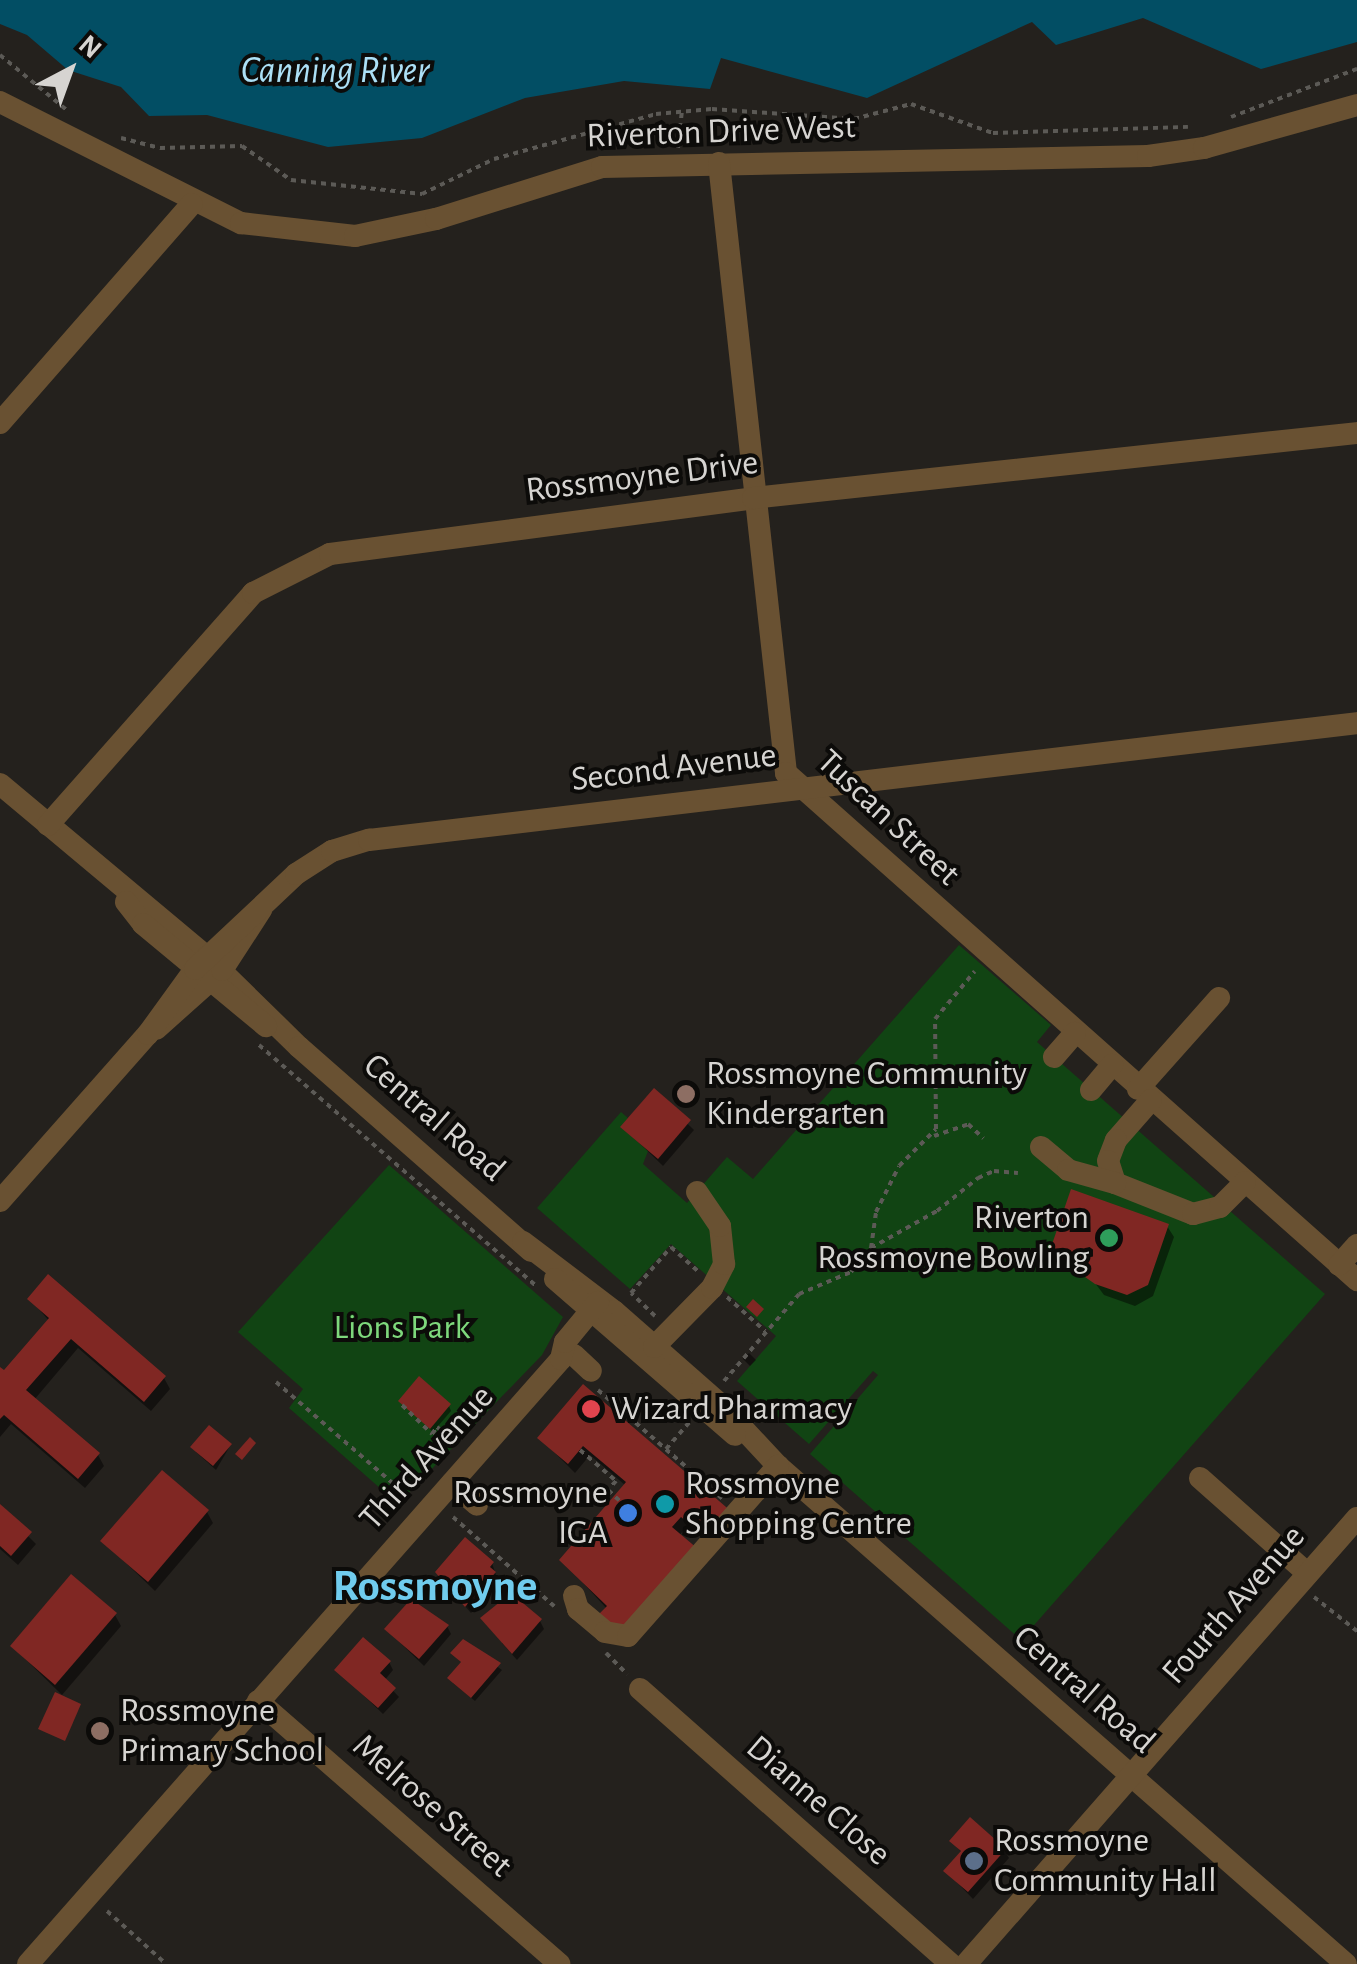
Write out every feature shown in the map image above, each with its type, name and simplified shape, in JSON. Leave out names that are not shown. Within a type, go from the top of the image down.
[{"type":"street","name":"Riverton Drive West","points":[[0,102],[192,204],[274,230],[355,236],[436,220],[566,174],[719,163],[1148,156],[1204,148],[1357,105]]},
{"type":"street","name":"Tuscan Street","points":[[719,163],[786,773],[1348,1273]]},
{"type":"street","points":[[0,423],[192,204]]},
{"type":"street","name":"Rossmoyne Drive","points":[[48,826],[253,593],[285,573],[361,547],[753,498],[1357,433]]},
{"type":"street","name":"Second Avenue","points":[[4,1188],[296,874],[332,851],[369,840],[1357,723]]},
{"type":"street","name":"Central Road","points":[[0,784],[111,881],[143,924],[209,970],[299,1047],[1346,1964]]},
{"type":"street","points":[[1115,1183],[1108,1161],[1116,1140],[1145,1094],[1219,998]]},
{"type":"street","points":[[1054,1057],[1075,1033]]},
{"type":"street","points":[[1091,1090],[1112,1066]]},
{"type":"street","points":[[1041,1147],[1068,1170],[1115,1183],[1193,1214],[1220,1207],[1245,1182]]},
{"type":"street","points":[[654,1347],[712,1288],[724,1264],[720,1226],[697,1192]]},
{"type":"street","points":[[1348,1273],[1357,1245]]},
{"type":"street","name":"Central Road","points":[[602,1311],[654,1347],[778,1466]]},
{"type":"street","name":"Third Avenue","points":[[28,1964],[452,1483],[581,1368],[565,1342],[602,1311]]},
{"type":"street","points":[[566,1603],[605,1632],[628,1636],[778,1466]]},
{"type":"street","points":[[1200,1478],[1302,1580]]},
{"type":"street","points":[[452,1483],[478,1505]]},
{"type":"street","name":"Fourth Avenue","points":[[966,1964],[1357,1518]]},
{"type":"street","name":"Dianne Close","points":[[640,1690],[951,1964]]},
{"type":"street","name":"Melrose Street","points":[[258,1701],[559,1964]]},
{"type":"path","points":[[0,55],[71,114]]},
{"type":"path","points":[[1230,118],[1357,69]]},
{"type":"path","points":[[118,137],[160,148],[242,146],[291,180],[422,194],[494,159],[669,113],[854,119],[911,104],[993,133],[1195,127]]},
{"type":"path","points":[[934,1136],[936,1019],[988,956]]},
{"type":"path","points":[[871,1248],[876,1212],[899,1166],[934,1136],[968,1124],[983,1138]]},
{"type":"path","points":[[716,1392],[799,1294],[851,1272],[871,1248],[937,1211],[978,1178],[994,1170],[1018,1172]]},
{"type":"path","points":[[581,1368],[734,1509]]},
{"type":"path","points":[[276,1382],[414,1501]]},
{"type":"path","points":[[402,1405],[432,1434],[436,1425],[461,1448]]},
{"type":"path","points":[[666,1449],[697,1413]]},
{"type":"path","points":[[580,1450],[616,1481],[608,1490],[583,1493]]},
{"type":"path","points":[[608,1490],[620,1501]]},
{"type":"path","points":[[453,1517],[566,1603]]},
{"type":"path","points":[[1302,1580],[1357,1631]]},
{"type":"path","points":[[602,1650],[640,1690]]},
{"type":"path","points":[[107,1912],[166,1964]]},
{"type":"green space","points":[[959,945],[1051,1025],[1037,1042],[1325,1294],[1021,1640],[810,1454],[878,1375],[873,1371],[809,1444],[737,1381],[776,1336],[671,1244],[630,1289],[537,1208],[621,1112],[628,1118],[621,1127],[648,1151],[643,1164],[687,1203],[727,1157],[753,1179]]},
{"type":"green space","name":"Lions Park","points":[[389,1165],[563,1317],[542,1355],[398,1504],[289,1408],[303,1389],[238,1332]]},
{"type":"water","name":"Canning River","points":[[0,0],[1357,0],[1357,42],[1261,69],[1143,18],[1056,45],[1032,22],[867,98],[721,58],[710,89],[624,81],[525,98],[422,138],[328,147],[207,115],[149,116],[121,87],[68,70],[27,35],[0,24]]},
{"type":"building","points":[[654,1088],[691,1120],[658,1159],[620,1127]]},
{"type":"building","name":"Riverton Rossmoyne Bowling","points":[[1071,1189],[1169,1224],[1148,1285],[1127,1295],[1085,1277],[1089,1267],[1049,1253]]},
{"type":"building","points":[[48,1274],[166,1376],[144,1402],[71,1339],[26,1390],[100,1453],[78,1479],[4,1415],[0,1419],[0,1367],[4,1370],[49,1318],[27,1299]]},
{"type":"building","points":[[753,1299],[764,1309],[757,1317],[746,1307]]},
{"type":"building","points":[[419,1376],[451,1404],[430,1429],[398,1401]]},
{"type":"building","name":"Rossmoyne Shopping Centre","points":[[583,1384],[733,1513],[709,1541],[681,1517],[672,1527],[698,1549],[631,1627],[611,1626],[598,1615],[607,1606],[559,1560],[626,1482],[583,1446],[568,1464],[537,1438]]},
{"type":"building","points":[[209,1425],[232,1444],[213,1466],[190,1447]]},
{"type":"building","points":[[250,1437],[256,1443],[242,1460],[235,1454]]},
{"type":"building","points":[[162,1470],[209,1510],[148,1582],[100,1541]]},
{"type":"building","points":[[0,1504],[32,1532],[11,1556],[0,1546]]},
{"type":"building","points":[[465,1537],[494,1562],[490,1567],[496,1572],[465,1607],[435,1572]]},
{"type":"building","points":[[71,1574],[117,1613],[55,1685],[10,1646]]},
{"type":"building","points":[[511,1593],[542,1619],[512,1654],[480,1618]]},
{"type":"building","points":[[411,1599],[449,1625],[419,1659],[384,1629]]},
{"type":"building","points":[[363,1637],[391,1661],[380,1673],[396,1688],[378,1708],[334,1670]]},
{"type":"building","points":[[463,1639],[501,1663],[471,1698],[447,1678],[461,1662],[450,1653]]},
{"type":"building","points":[[55,1692],[81,1704],[65,1741],[38,1729]]},
{"type":"building","name":"Rossmoyne Community Hall","points":[[970,1817],[1006,1849],[968,1892],[943,1871],[961,1851],[949,1841]]},
{"type":"place","name":"Rossmoyne Community Kindergarten","points":[[686,1094]]},
{"type":"place","name":"Riverton Rossmoyne Bowling","points":[[1109,1238]]},
{"type":"place","name":"Wizard Pharmacy","points":[[591,1409]]},
{"type":"place","name":"Rossmoyne Shopping Centre","points":[[665,1504]]},
{"type":"place","name":"Rossmoyne IGA","points":[[628,1513]]},
{"type":"place","name":"Rossmoyne Primary School","points":[[100,1731]]},
{"type":"place","name":"Rossmoyne Community Hall","points":[[974,1861]]},
{"type":"district","name":"Rossmoyne","points":[[435,1587]]}]
